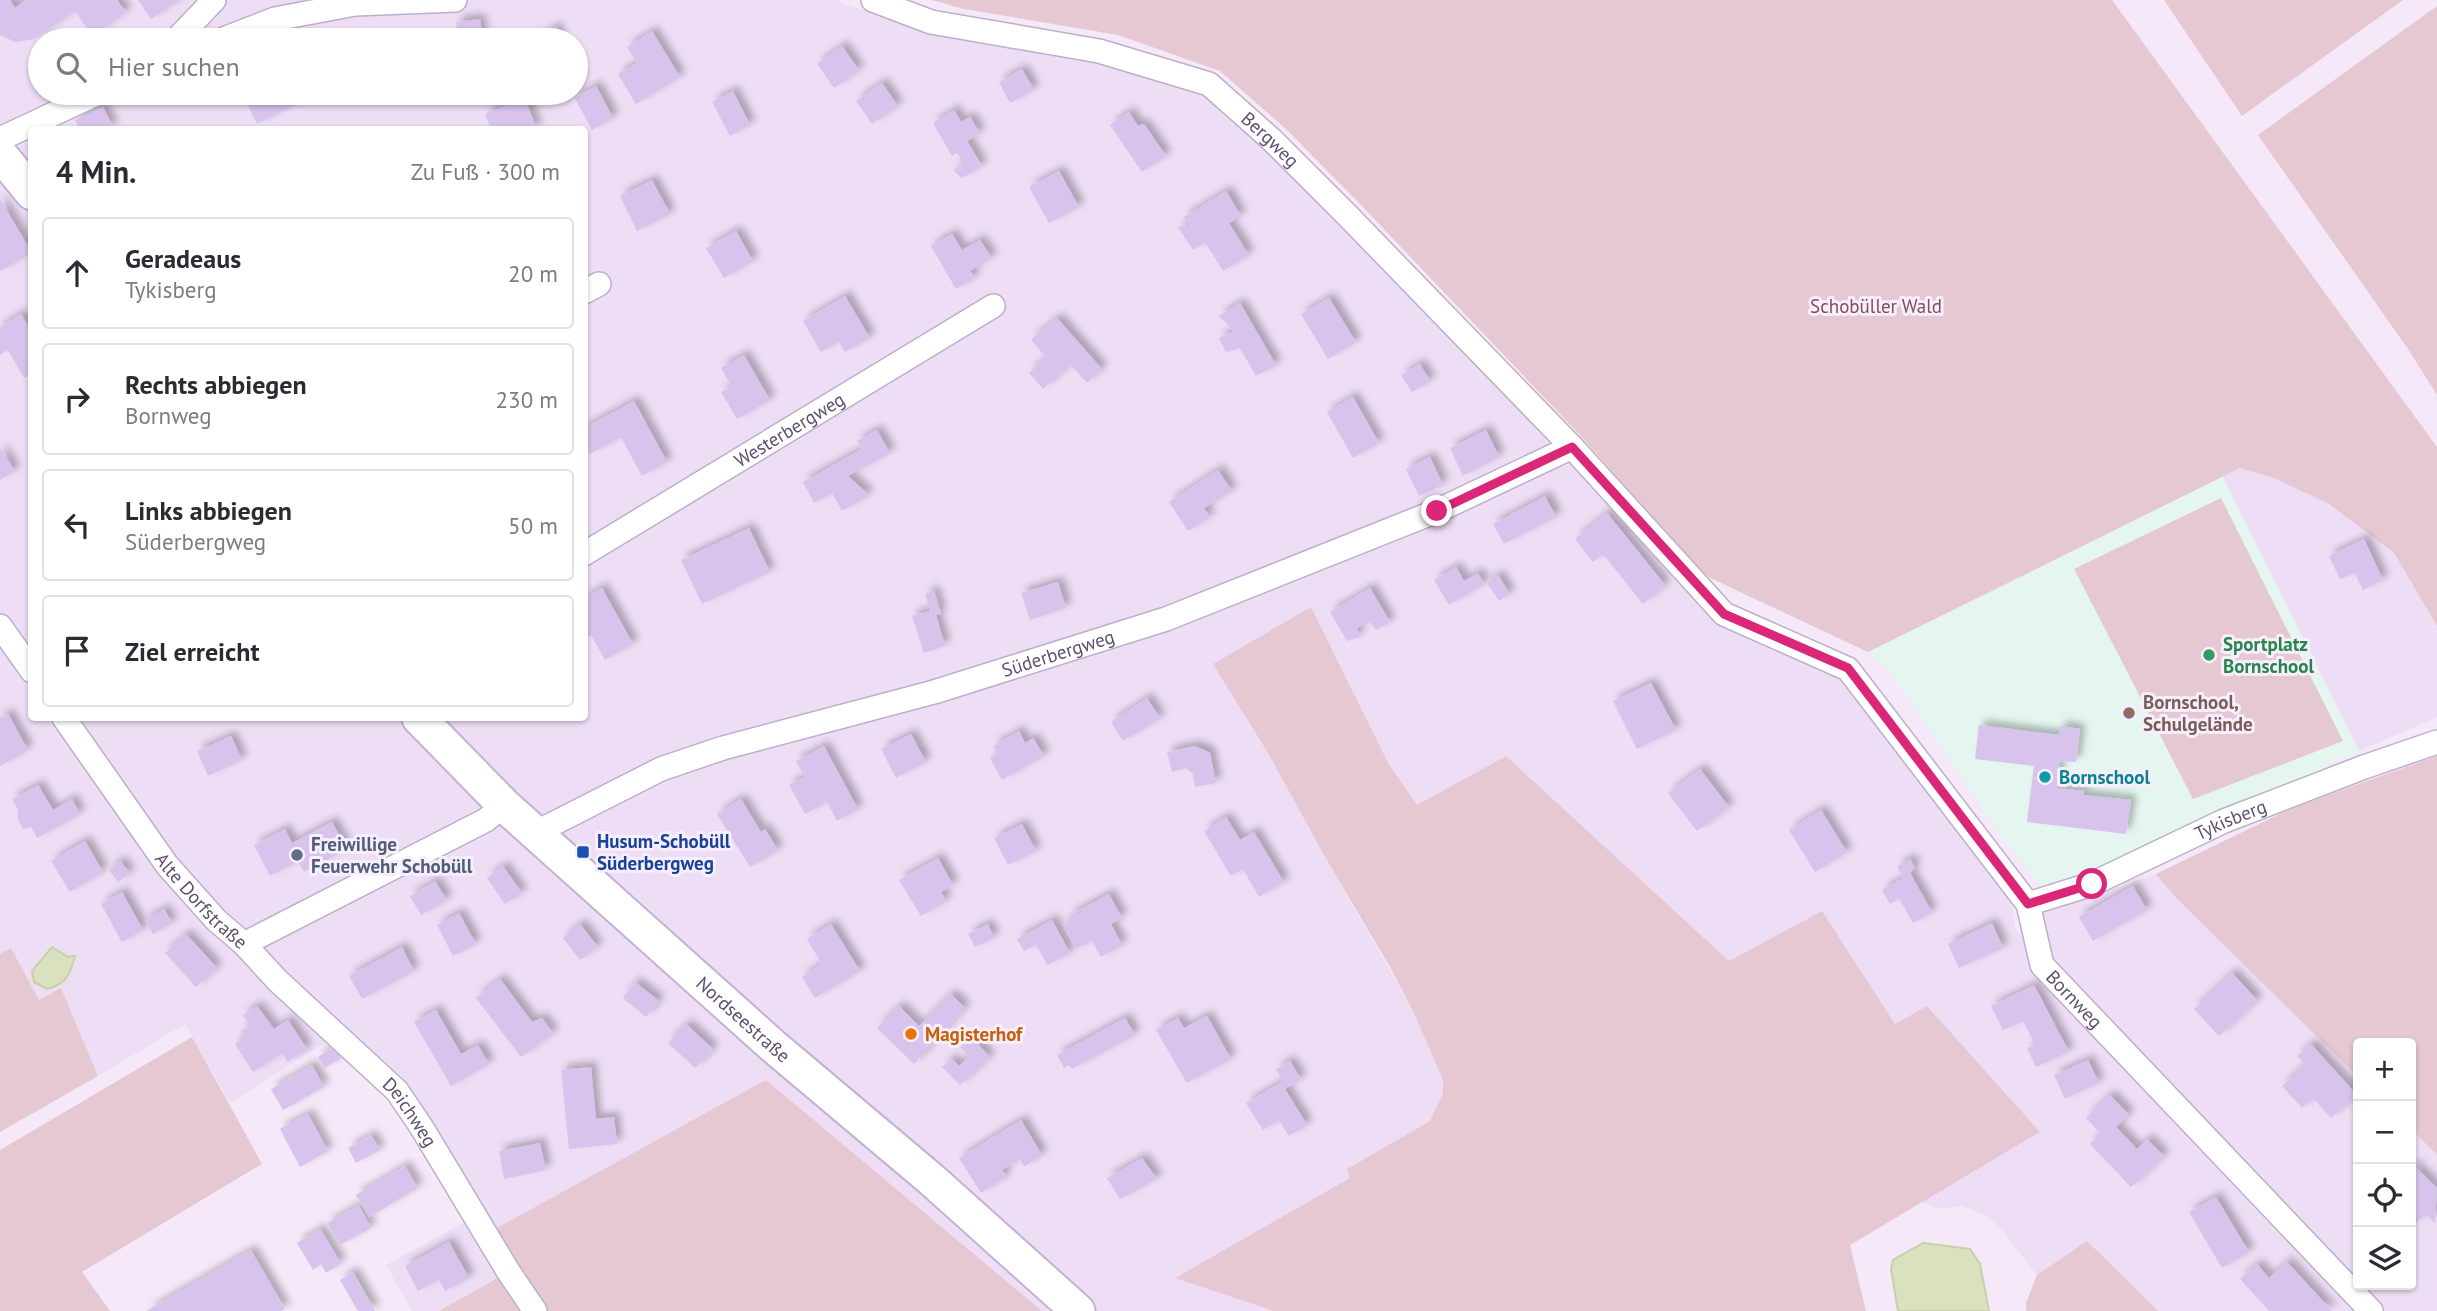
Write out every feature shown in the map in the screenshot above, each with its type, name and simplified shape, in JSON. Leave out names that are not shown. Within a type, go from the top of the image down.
[{"type":"main road","points":[[0,154],[28,188]]},
{"type":"main road","name":"Nordseestraße","points":[[422,721],[504,806],[773,1046],[932,1180],[1078,1311]]},
{"type":"street","points":[[188,28],[214,0]]},
{"type":"street","points":[[252,28],[275,19],[355,4],[455,0]]},
{"type":"street","name":"Bergweg","points":[[873,0],[932,22],[1099,51],[1209,84],[1281,148],[1572,447]]},
{"type":"street","points":[[0,139],[72,105]]},
{"type":"street","name":"Westerbergweg","points":[[588,552],[993,306]]},
{"type":"street","name":"Süderbergweg","points":[[535,833],[661,769],[723,748],[934,692],[1166,619],[1437,511],[1572,447]]},
{"type":"street","name":"Bornweg","points":[[1572,447],[1724,614],[1848,668],[2028,904],[2042,965],[2371,1311]]},
{"type":"street","points":[[0,626],[28,665]]},
{"type":"street","name":"Alte Dorfstraße","points":[[66,721],[167,865],[215,920],[244,944],[486,820],[504,806]]},
{"type":"street","name":"Tykisberg","points":[[2028,904],[2092,884],[2224,821],[2364,766],[2437,741]]},
{"type":"street","name":"Deichweg","points":[[244,944],[277,980],[397,1091],[535,1311]]},
{"type":"shaded area","points":[[0,0],[840,0],[841,3],[928,30],[1098,60],[1202,94],[1260,144],[1339,222],[1571,463],[1708,615],[1835,669],[2012,901],[2015,928],[2032,946],[2035,916],[2156,874],[2176,898],[2353,1072],[2353,1290],[2416,1290],[2416,1134],[2437,1155],[2437,1311],[2158,1311],[2087,1241],[2037,1275],[1988,1216],[1962,1206],[1940,1209],[1921,1202],[2040,1132],[1927,1006],[1895,1024],[1822,911],[1729,961],[1506,756],[1417,805],[1388,763],[1268,753],[1414,1013],[1443,1080],[1444,1094],[1430,1121],[1347,1169],[1351,1178],[1176,1277],[1274,1311],[1042,1311],[766,1080],[508,1271],[439,1311],[412,1311],[386,1265],[474,1217],[422,1128],[337,1035],[230,1103],[185,1024],[98,1076],[61,989],[39,1000],[11,948],[0,954]]},
{"type":"shaded area","points":[[2240,468],[2274,478],[2329,504],[2394,553],[2437,626],[2437,717],[2359,751],[2223,477]]},
{"type":"shaded area","name":"Bornschool, Schulgelände","points":[[2223,477],[2359,751],[2096,873],[2061,886],[2042,886],[2009,847],[1893,676],[1868,652]]},
{"type":"shaded area","points":[[52,947],[68,957],[75,956],[67,977],[47,989],[34,982],[32,971]]},
{"type":"shaded area","points":[[1923,1243],[1970,1249],[1980,1264],[1989,1311],[1898,1311],[1891,1269],[1893,1260]]},
{"type":"green space","name":"Schobüller Wald","points":[[932,0],[2112,0],[2437,447],[2437,626],[2394,553],[2329,504],[2274,478],[2240,468],[1868,652],[1704,575],[1579,434],[1361,205],[1286,129],[1220,71],[1118,35],[964,9]]},
{"type":"green space","points":[[2164,0],[2403,0],[2242,116]]},
{"type":"green space","points":[[2437,6],[2437,395],[2408,349],[2258,135]]},
{"type":"green space","name":"Sportplatz Bornschool","points":[[2221,498],[2343,741],[2193,799],[2074,569]]},
{"type":"green space","points":[[1311,607],[1388,763],[1417,805],[1506,756],[1729,961],[1822,911],[1895,1024],[1927,1006],[2040,1132],[1850,1245],[1866,1311],[1274,1311],[1175,1278],[1350,1178],[1347,1169],[1430,1121],[1443,1094],[1443,1080],[1414,1013],[1390,967],[1268,753],[1213,664]]},
{"type":"green space","points":[[2437,756],[2437,1155],[2416,1134],[2416,1038],[2353,1038],[2353,1072],[2176,898],[2156,874],[2292,808]]},
{"type":"green space","points":[[11,948],[39,1000],[61,988],[98,1076],[0,1132],[0,954]]},
{"type":"green space","points":[[192,1037],[262,1164],[82,1272],[110,1311],[0,1311],[0,1150]]},
{"type":"green space","points":[[766,1080],[1042,1311],[439,1311],[508,1272],[486,1234]]},
{"type":"green space","points":[[2087,1241],[2158,1311],[2026,1311],[2026,1303],[2037,1275]]},
{"type":"building","points":[[0,0],[10,0],[15,8],[26,0],[117,0],[126,12],[103,28],[87,28],[75,11],[50,28],[28,28],[28,40],[15,42],[0,35]]},
{"type":"building","points":[[138,0],[179,0],[151,19]]},
{"type":"building","points":[[480,19],[481,28],[457,28],[456,22]]},
{"type":"building","points":[[652,31],[680,77],[636,104],[618,74],[637,63],[627,47]]},
{"type":"building","points":[[842,46],[859,70],[834,88],[817,64]]},
{"type":"building","points":[[1022,69],[1034,90],[1010,103],[999,82]]},
{"type":"building","points":[[882,83],[898,106],[872,124],[856,101]]},
{"type":"building","points":[[596,86],[613,118],[592,130],[579,105],[588,105],[588,91]]},
{"type":"building","points":[[733,91],[750,125],[730,136],[712,102]]},
{"type":"building","points":[[248,105],[295,105],[257,124]]},
{"type":"building","points":[[508,105],[528,105],[536,126],[490,126],[485,114]]},
{"type":"building","points":[[103,107],[112,126],[78,126],[75,120]]},
{"type":"building","points":[[954,110],[961,122],[970,117],[980,133],[967,141],[982,166],[962,178],[953,170],[964,164],[957,153],[952,156],[933,123]]},
{"type":"building","points":[[1129,112],[1138,126],[1144,124],[1166,156],[1142,172],[1110,125]]},
{"type":"building","points":[[1059,171],[1079,207],[1049,223],[1029,187]]},
{"type":"building","points":[[652,180],[670,214],[637,231],[620,196]]},
{"type":"building","points":[[1226,191],[1241,216],[1229,223],[1249,255],[1223,271],[1205,242],[1193,250],[1178,227],[1190,225],[1184,217]]},
{"type":"building","points":[[0,199],[28,246],[28,255],[0,271]]},
{"type":"building","points":[[736,231],[753,261],[724,278],[706,248]]},
{"type":"building","points":[[952,234],[962,250],[980,240],[992,258],[970,271],[975,278],[956,289],[931,246]]},
{"type":"building","points":[[845,296],[870,338],[845,352],[839,342],[821,352],[803,321]]},
{"type":"building","points":[[1329,298],[1356,342],[1328,359],[1301,314]]},
{"type":"building","points":[[1240,303],[1276,365],[1256,376],[1240,348],[1226,352],[1219,338],[1234,331],[1219,316]]},
{"type":"building","points":[[21,314],[28,325],[28,376],[24,378],[8,350],[0,355],[0,327]]},
{"type":"building","points":[[1057,318],[1102,369],[1087,383],[1070,364],[1043,389],[1029,373],[1046,357],[1031,340]]},
{"type":"building","points":[[744,355],[770,400],[737,419],[721,392],[732,387],[721,368]]},
{"type":"building","points":[[1420,364],[1430,381],[1412,392],[1401,375]]},
{"type":"building","points":[[1353,397],[1379,443],[1353,458],[1327,412]]},
{"type":"building","points":[[634,401],[667,462],[642,476],[621,437],[590,454],[588,426]]},
{"type":"building","points":[[877,430],[890,453],[848,476],[869,495],[842,511],[832,493],[814,503],[803,482],[862,449],[857,441]]},
{"type":"building","points":[[1486,430],[1499,457],[1463,476],[1450,448]]},
{"type":"building","points":[[0,448],[15,471],[0,480]]},
{"type":"building","points":[[1430,457],[1443,485],[1419,496],[1406,469]]},
{"type":"building","points":[[1218,470],[1232,491],[1204,508],[1210,517],[1188,531],[1169,502]]},
{"type":"building","points":[[1545,496],[1556,517],[1504,544],[1493,524]]},
{"type":"building","points":[[1607,513],[1665,585],[1643,604],[1603,554],[1593,562],[1575,539]]},
{"type":"building","points":[[749,528],[770,572],[702,604],[681,560]]},
{"type":"building","points":[[2364,539],[2383,580],[2363,590],[2355,573],[2340,579],[2329,556]]},
{"type":"building","points":[[1456,567],[1464,581],[1478,573],[1484,584],[1449,605],[1434,580]]},
{"type":"building","points":[[1498,575],[1510,594],[1499,601],[1487,583]]},
{"type":"building","points":[[1058,582],[1066,608],[1030,620],[1021,593]]},
{"type":"building","points":[[602,588],[633,644],[605,660],[591,635],[588,637],[588,596]]},
{"type":"building","points":[[1370,588],[1390,622],[1376,630],[1369,622],[1357,628],[1359,637],[1347,641],[1330,612]]},
{"type":"building","points":[[934,591],[941,614],[936,615],[945,646],[924,653],[912,616],[930,611],[925,594]]},
{"type":"building","points":[[1651,683],[1676,730],[1637,749],[1613,701]]},
{"type":"building","points":[[1147,698],[1160,718],[1123,741],[1111,722]]},
{"type":"building","points":[[8,714],[28,750],[0,766],[0,718]]},
{"type":"building","name":"Bornschool","points":[[1979,725],[2059,735],[2060,726],[2080,729],[2076,762],[2060,761],[2057,788],[2084,791],[2083,795],[2131,800],[2126,834],[2027,822],[2034,766],[1975,759]]},
{"type":"building","points":[[1019,731],[1025,743],[1033,738],[1044,756],[1002,780],[990,758],[998,754],[993,746]]},
{"type":"building","points":[[911,734],[926,762],[896,778],[881,749]]},
{"type":"building","points":[[231,736],[242,760],[208,776],[197,751]]},
{"type":"building","points":[[824,746],[858,809],[837,821],[827,802],[805,814],[789,785],[805,777],[796,761]]},
{"type":"building","points":[[1195,746],[1210,753],[1216,783],[1195,787],[1193,774],[1186,768],[1172,772],[1167,752]]},
{"type":"building","points":[[1700,769],[1729,807],[1697,831],[1668,793]]},
{"type":"building","points":[[38,785],[53,810],[72,799],[80,814],[37,838],[31,827],[23,829],[12,799]]},
{"type":"building","points":[[741,799],[761,832],[765,829],[778,850],[750,867],[717,814]]},
{"type":"building","points":[[1821,810],[1847,852],[1815,872],[1789,830]]},
{"type":"building","points":[[1226,817],[1240,840],[1254,832],[1284,882],[1259,897],[1243,869],[1231,876],[1204,831]]},
{"type":"building","name":"Freiwillige Feuerwehr Schobüll","points":[[332,822],[347,849],[304,872],[298,861],[270,876],[254,845],[285,829],[292,843]]},
{"type":"building","points":[[1022,824],[1036,851],[1008,865],[994,838]]},
{"type":"building","points":[[85,841],[103,872],[70,892],[51,861]]},
{"type":"building","points":[[938,858],[953,885],[941,892],[946,901],[921,916],[899,880]]},
{"type":"building","points":[[1910,859],[1915,868],[1910,873],[1932,912],[1913,923],[1899,898],[1890,904],[1882,890],[1903,878],[1897,866]]},
{"type":"building","points":[[120,861],[130,873],[118,882],[109,870]]},
{"type":"building","points":[[503,866],[522,893],[505,904],[487,878]]},
{"type":"building","points":[[435,881],[447,900],[421,915],[410,896]]},
{"type":"building","points":[[2133,886],[2147,910],[2093,941],[2079,917]]},
{"type":"building","points":[[122,892],[143,930],[122,942],[101,904]]},
{"type":"building","points":[[1109,894],[1122,918],[1111,924],[1122,945],[1101,957],[1092,941],[1076,949],[1063,925],[1073,920],[1070,915]]},
{"type":"building","points":[[164,909],[172,923],[153,934],[145,920]]},
{"type":"building","points":[[459,913],[476,944],[453,956],[437,925]]},
{"type":"building","points":[[1052,920],[1070,953],[1047,965],[1036,944],[1024,951],[1017,939]]},
{"type":"building","points":[[1992,923],[2003,948],[1959,968],[1948,944]]},
{"type":"building","points":[[580,924],[598,947],[580,960],[563,938]]},
{"type":"building","points":[[831,924],[860,971],[815,998],[802,977],[822,964],[807,939]]},
{"type":"building","points":[[988,924],[994,938],[975,947],[968,934]]},
{"type":"building","points":[[186,934],[217,968],[196,987],[165,953]]},
{"type":"building","points":[[402,947],[414,971],[362,999],[349,976]]},
{"type":"building","points":[[2232,973],[2257,1000],[2219,1036],[2194,1009]]},
{"type":"building","points":[[500,979],[532,1022],[542,1018],[553,1033],[521,1057],[476,998]]},
{"type":"building","points":[[635,982],[659,1001],[646,1017],[623,998]]},
{"type":"building","points":[[2034,985],[2069,1052],[2036,1067],[2027,1048],[2035,1045],[2023,1021],[2003,1030],[1991,1006]]},
{"type":"building","name":"Magisterhof","points":[[951,994],[965,1008],[914,1064],[877,1028],[899,1006],[919,1026]]},
{"type":"building","points":[[257,1006],[274,1029],[288,1020],[307,1049],[288,1062],[282,1053],[253,1072],[235,1044],[245,1037],[241,1031],[250,1026],[243,1015]]},
{"type":"building","points":[[436,1010],[461,1054],[478,1045],[489,1064],[451,1086],[414,1022]]},
{"type":"building","points":[[1207,1016],[1231,1059],[1187,1083],[1156,1030],[1178,1018],[1184,1028]]},
{"type":"building","points":[[1125,1018],[1135,1035],[1072,1069],[1070,1065],[1064,1068],[1057,1055]]},
{"type":"building","points":[[686,1024],[713,1049],[695,1068],[668,1043]]},
{"type":"building","points":[[971,1037],[990,1057],[960,1085],[942,1067],[952,1059],[959,1066],[969,1056],[960,1047]]},
{"type":"building","points":[[2311,1044],[2353,1091],[2353,1099],[2331,1118],[2313,1098],[2302,1108],[2282,1086],[2305,1065],[2297,1056]]},
{"type":"building","points":[[337,1045],[344,1056],[325,1068],[318,1057]]},
{"type":"building","points":[[2088,1060],[2099,1083],[2065,1099],[2054,1075]]},
{"type":"building","points":[[1290,1061],[1301,1079],[1285,1089],[1307,1125],[1289,1136],[1279,1120],[1263,1130],[1246,1103],[1283,1081],[1276,1069]]},
{"type":"building","points":[[312,1065],[324,1087],[283,1110],[271,1089]]},
{"type":"building","points":[[591,1067],[596,1119],[614,1117],[617,1144],[569,1149],[561,1070]]},
{"type":"building","points":[[2110,1095],[2129,1115],[2116,1127],[2137,1149],[2147,1139],[2164,1156],[2131,1187],[2090,1144],[2101,1134],[2086,1118]]},
{"type":"building","points":[[308,1114],[328,1151],[300,1167],[280,1129]]},
{"type":"building","points":[[1021,1120],[1042,1155],[1024,1167],[1020,1159],[1002,1170],[1006,1177],[981,1193],[959,1158]]},
{"type":"building","points":[[371,1135],[380,1150],[356,1163],[348,1148]]},
{"type":"building","points":[[540,1143],[546,1170],[504,1179],[499,1151]]},
{"type":"building","points":[[1142,1158],[1157,1179],[1120,1199],[1107,1178]]},
{"type":"building","points":[[405,1166],[418,1188],[369,1217],[356,1195]]},
{"type":"building","points":[[2416,1168],[2437,1188],[2435,1223],[2426,1214],[2416,1223]]},
{"type":"building","points":[[2216,1197],[2249,1252],[2222,1268],[2189,1212]]},
{"type":"building","points":[[359,1205],[371,1228],[340,1245],[327,1223]]},
{"type":"building","points":[[320,1229],[341,1263],[326,1273],[321,1264],[313,1270],[297,1243]]},
{"type":"building","points":[[449,1242],[469,1278],[445,1291],[439,1279],[418,1291],[405,1266]]},
{"type":"building","points":[[251,1250],[285,1309],[146,1311]]},
{"type":"building","points":[[2287,1262],[2332,1311],[2269,1311],[2240,1279],[2257,1264],[2269,1278]]},
{"type":"building","points":[[353,1272],[375,1311],[358,1311],[340,1280]]},
{"type":"place","name":"Sportplatz Bornschool","points":[[2209,655]]},
{"type":"place","name":"Bornschool, Schulgelände","points":[[2129,713]]},
{"type":"place","name":"Bornschool","points":[[2045,777]]},
{"type":"place","name":"Husum-Schobüll Süderbergweg","points":[[583,852]]},
{"type":"place","name":"Freiwillige Feuerwehr Schobüll","points":[[297,855]]},
{"type":"place","name":"Magisterhof","points":[[911,1034]]},
{"type":"route","points":[[1437,511],[1572,447],[1724,614],[1848,668],[2028,904],[2092,884]]}]
